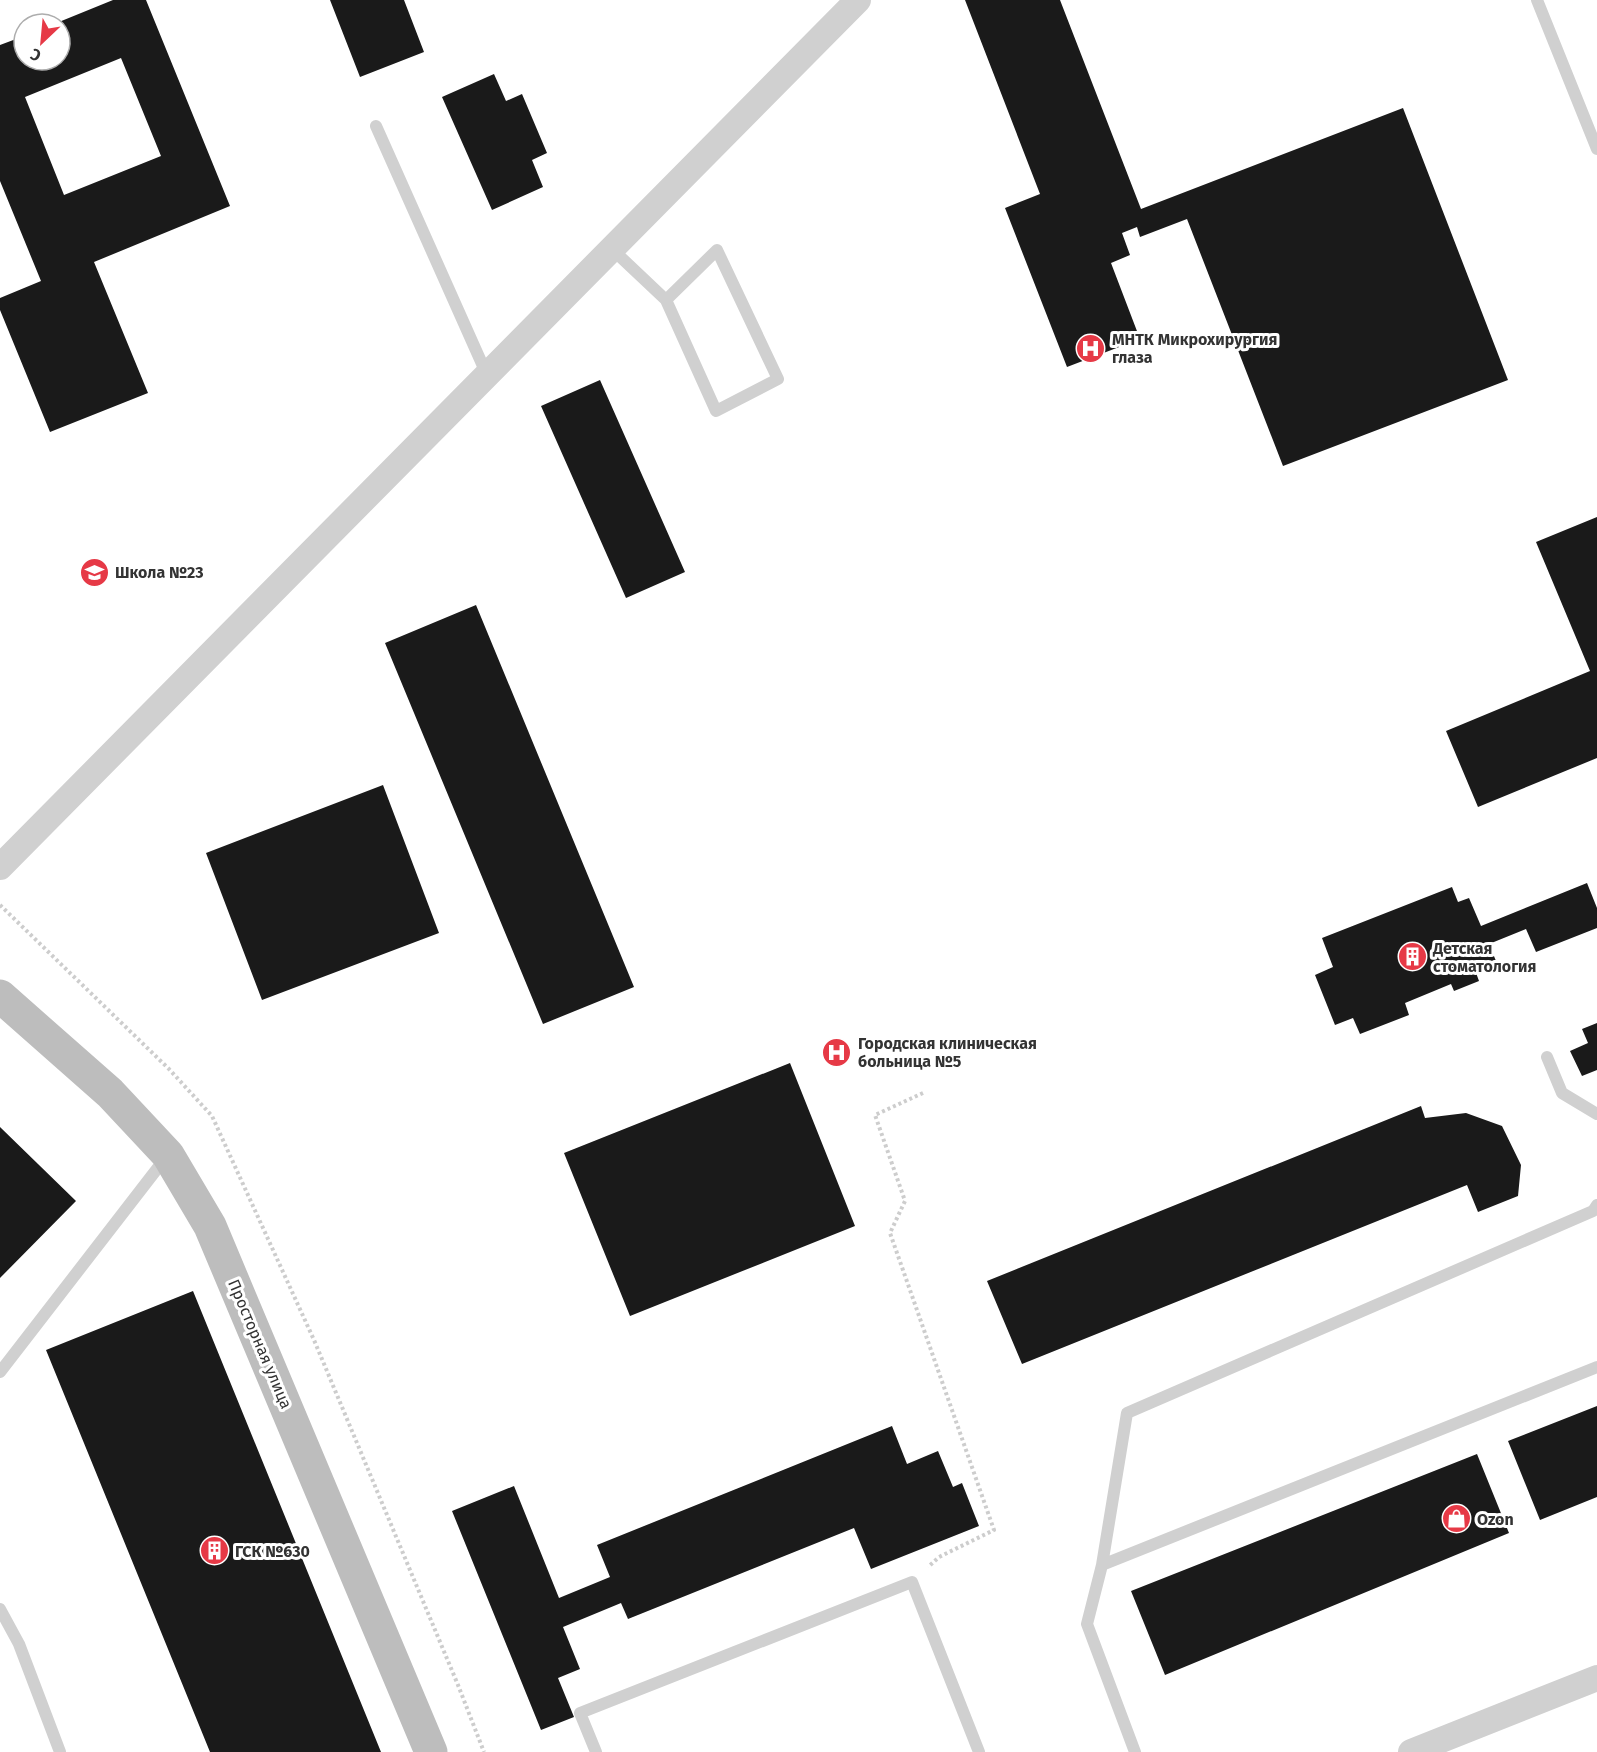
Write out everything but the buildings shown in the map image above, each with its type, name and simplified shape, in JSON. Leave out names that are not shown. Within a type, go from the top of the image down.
[{"type":"street","points":[[0,867],[858,0]]},
{"type":"street","name":"Просторная улица","points":[[0,996],[111,1093],[168,1155],[210,1226],[431,1752]]},
{"type":"street","points":[[1411,1752],[1597,1677]]},
{"type":"lane","points":[[1537,0],[1597,148]]},
{"type":"lane","points":[[376,126],[487,375]]},
{"type":"lane","points":[[612,249],[666,300],[716,411],[778,379],[717,250],[666,300]]},
{"type":"lane","points":[[1547,1057],[1562,1093],[1597,1114]]},
{"type":"lane","points":[[0,1372],[168,1155]]},
{"type":"lane","points":[[1135,1752],[1087,1624],[1102,1565],[1127,1413],[1593,1211],[1597,1205]]},
{"type":"lane","points":[[1102,1565],[1597,1367]]},
{"type":"lane","points":[[596,1752],[580,1713],[912,1582],[979,1752]]},
{"type":"lane","points":[[0,1609],[20,1644],[60,1752]]},
{"type":"path","points":[[912,1582],[939,1557],[994,1530],[891,1233],[905,1201],[875,1115],[923,1094]]},
{"type":"place","name":"МНТК Микрохирургия глаза","points":[[1091,348]]},
{"type":"place","name":"Школа №23","points":[[94,572]]},
{"type":"place","name":"Детская стоматология","points":[[1412,957]]},
{"type":"place","name":"Городская клиническая больница №5","points":[[837,1052]]},
{"type":"place","name":"Ozon","points":[[1456,1519]]},
{"type":"place","name":"ГСК №630","points":[[214,1551]]}]
